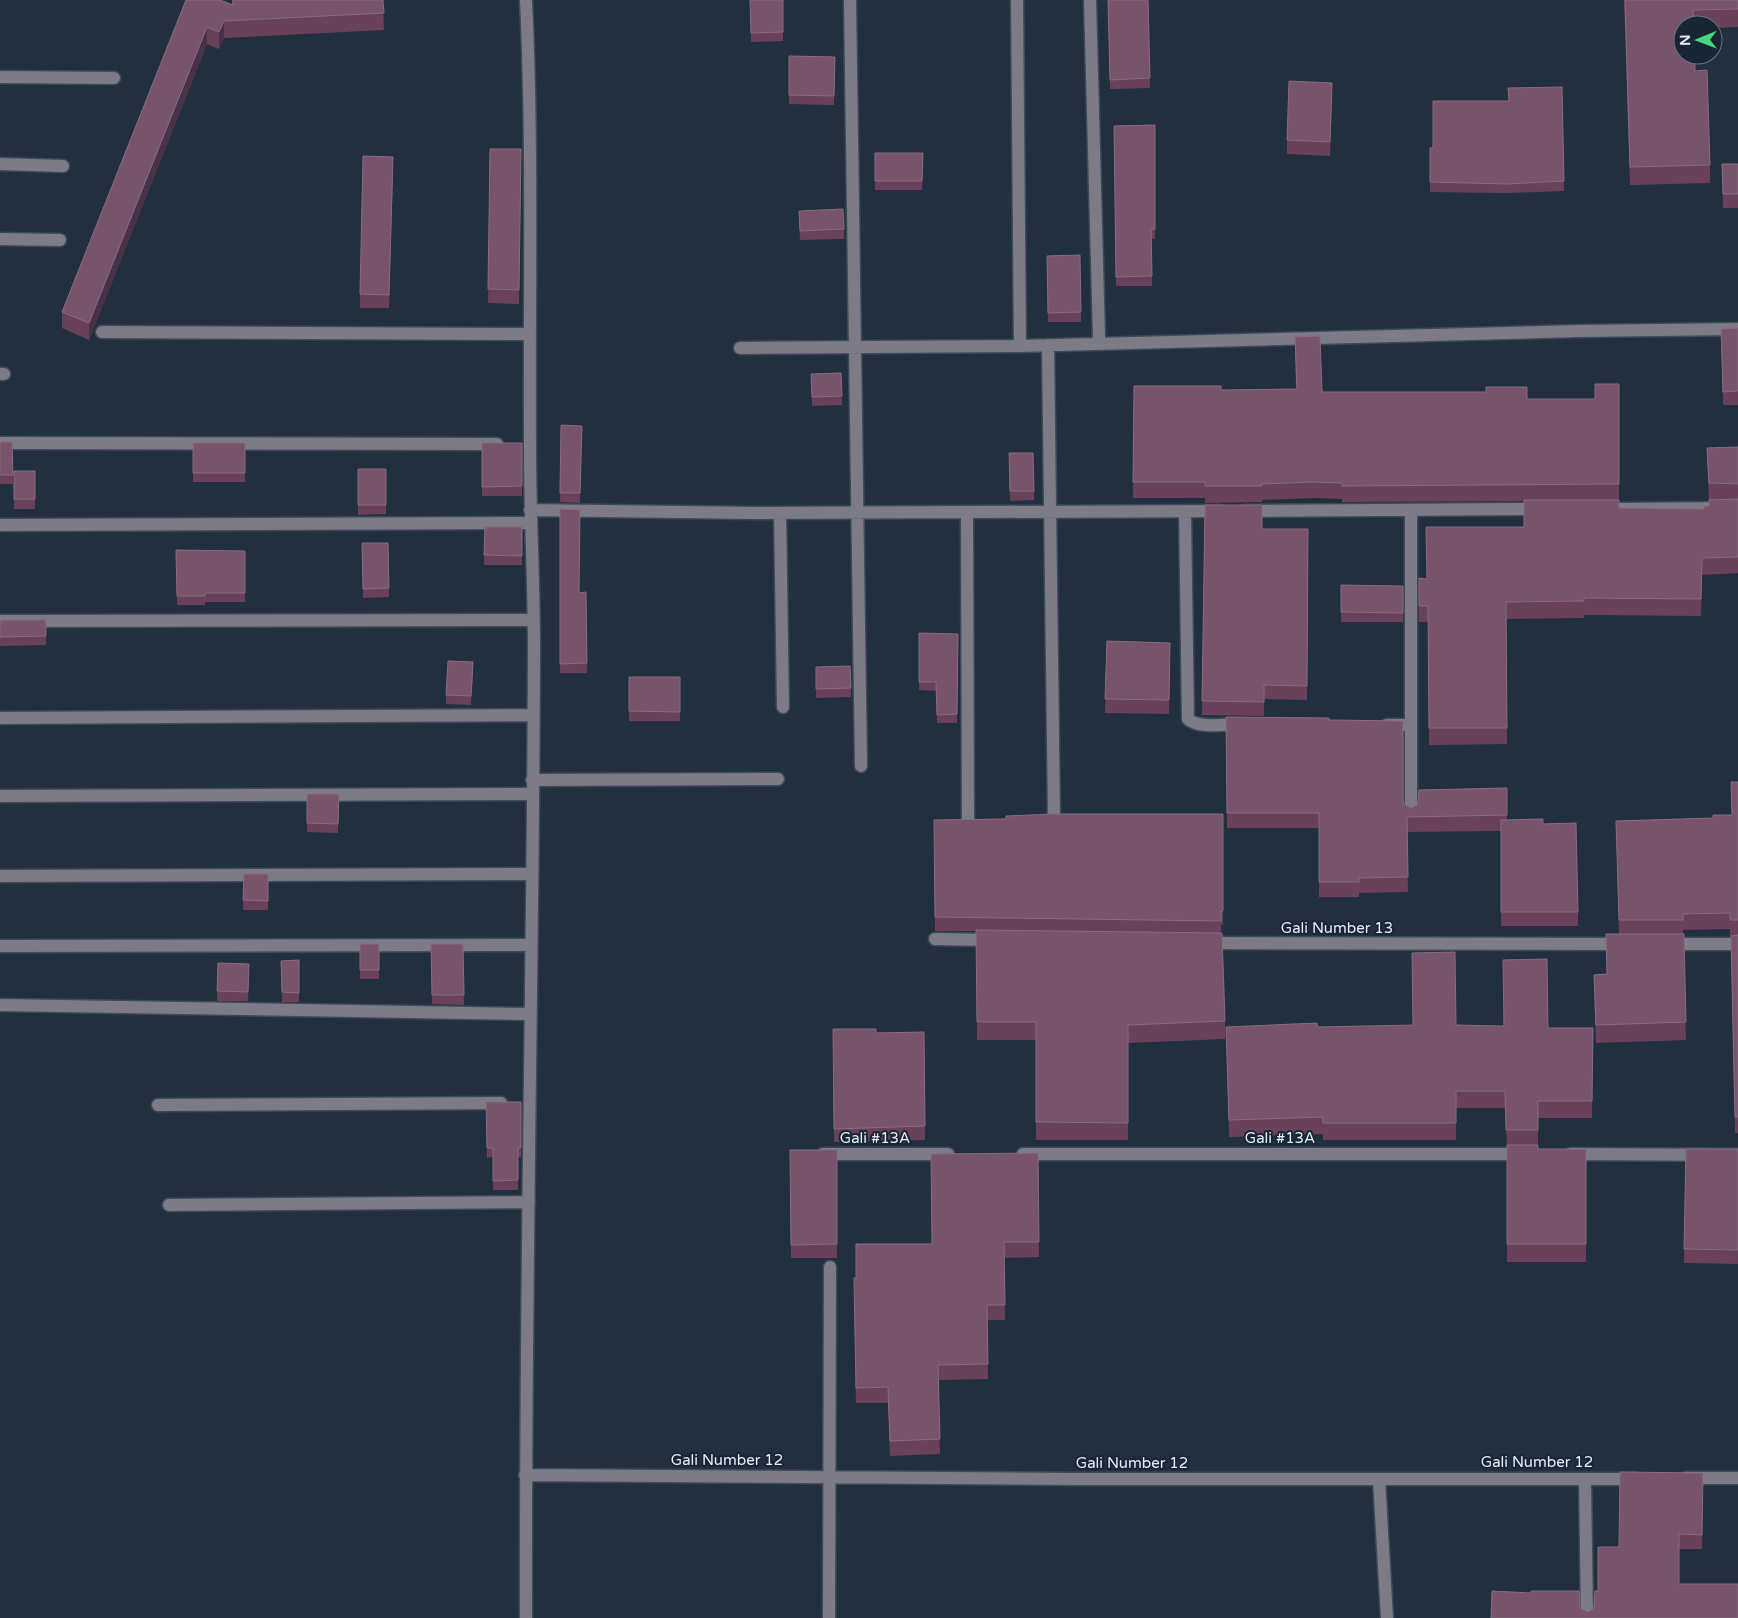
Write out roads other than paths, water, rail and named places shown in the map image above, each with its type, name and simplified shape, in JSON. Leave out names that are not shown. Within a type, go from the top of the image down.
[{"type":"street","points":[[526,0],[530,334],[520,444],[530,517],[533,620],[529,1014],[519,1103],[529,1202],[525,1475],[526,1618]]},
{"type":"street","points":[[850,0],[861,766]]},
{"type":"street","points":[[1017,0],[1020,346]]},
{"type":"street","points":[[1090,0],[1099,337],[1096,343]]},
{"type":"street","points":[[0,78],[114,78]]},
{"type":"street","points":[[0,164],[63,166]]},
{"type":"street","points":[[0,239],[60,240]]},
{"type":"street","points":[[740,348],[1048,346],[1096,343],[1738,329]]},
{"type":"street","points":[[102,332],[530,334]]},
{"type":"street","points":[[1048,346],[1054,819]]},
{"type":"street","points":[[0,443],[520,444]]},
{"type":"street","points":[[1599,509],[1738,508]]},
{"type":"street","points":[[0,525],[780,513],[1550,509]]},
{"type":"street","points":[[1411,510],[1411,815]]},
{"type":"street","points":[[1186,512],[1188,719],[1193,723],[1203,724],[1252,724]]},
{"type":"street","points":[[780,513],[783,707]]},
{"type":"street","points":[[967,513],[968,822]]},
{"type":"street","points":[[0,621],[533,620]]},
{"type":"street","points":[[0,718],[533,716]]},
{"type":"street","points":[[1372,725],[1411,725]]},
{"type":"street","points":[[532,780],[778,779]]},
{"type":"street","points":[[0,796],[532,794]]},
{"type":"street","points":[[0,876],[531,874]]},
{"type":"street","points":[[935,939],[1004,940]]},
{"type":"street","name":"Gali Number 13","points":[[1192,943],[1638,944]]},
{"type":"street","points":[[1658,944],[1738,944]]},
{"type":"street","points":[[0,946],[530,946]]},
{"type":"street","points":[[0,1005],[529,1014]]},
{"type":"street","points":[[158,1106],[519,1103]]},
{"type":"street","name":"Gali #13A","points":[[823,1154],[962,1154]]},
{"type":"street","name":"Gali #13A","points":[[1011,1154],[1537,1154]]},
{"type":"street","points":[[1557,1154],[1738,1155]]},
{"type":"street","points":[[169,1205],[529,1202]]},
{"type":"street","points":[[829,1618],[830,1267]]},
{"type":"street","name":"Gali Number 12","points":[[525,1475],[1077,1479],[1652,1478]]},
{"type":"street","points":[[1671,1478],[1738,1478]]},
{"type":"street","points":[[1379,1479],[1387,1618]]},
{"type":"street","points":[[1585,1479],[1587,1618]]}]
